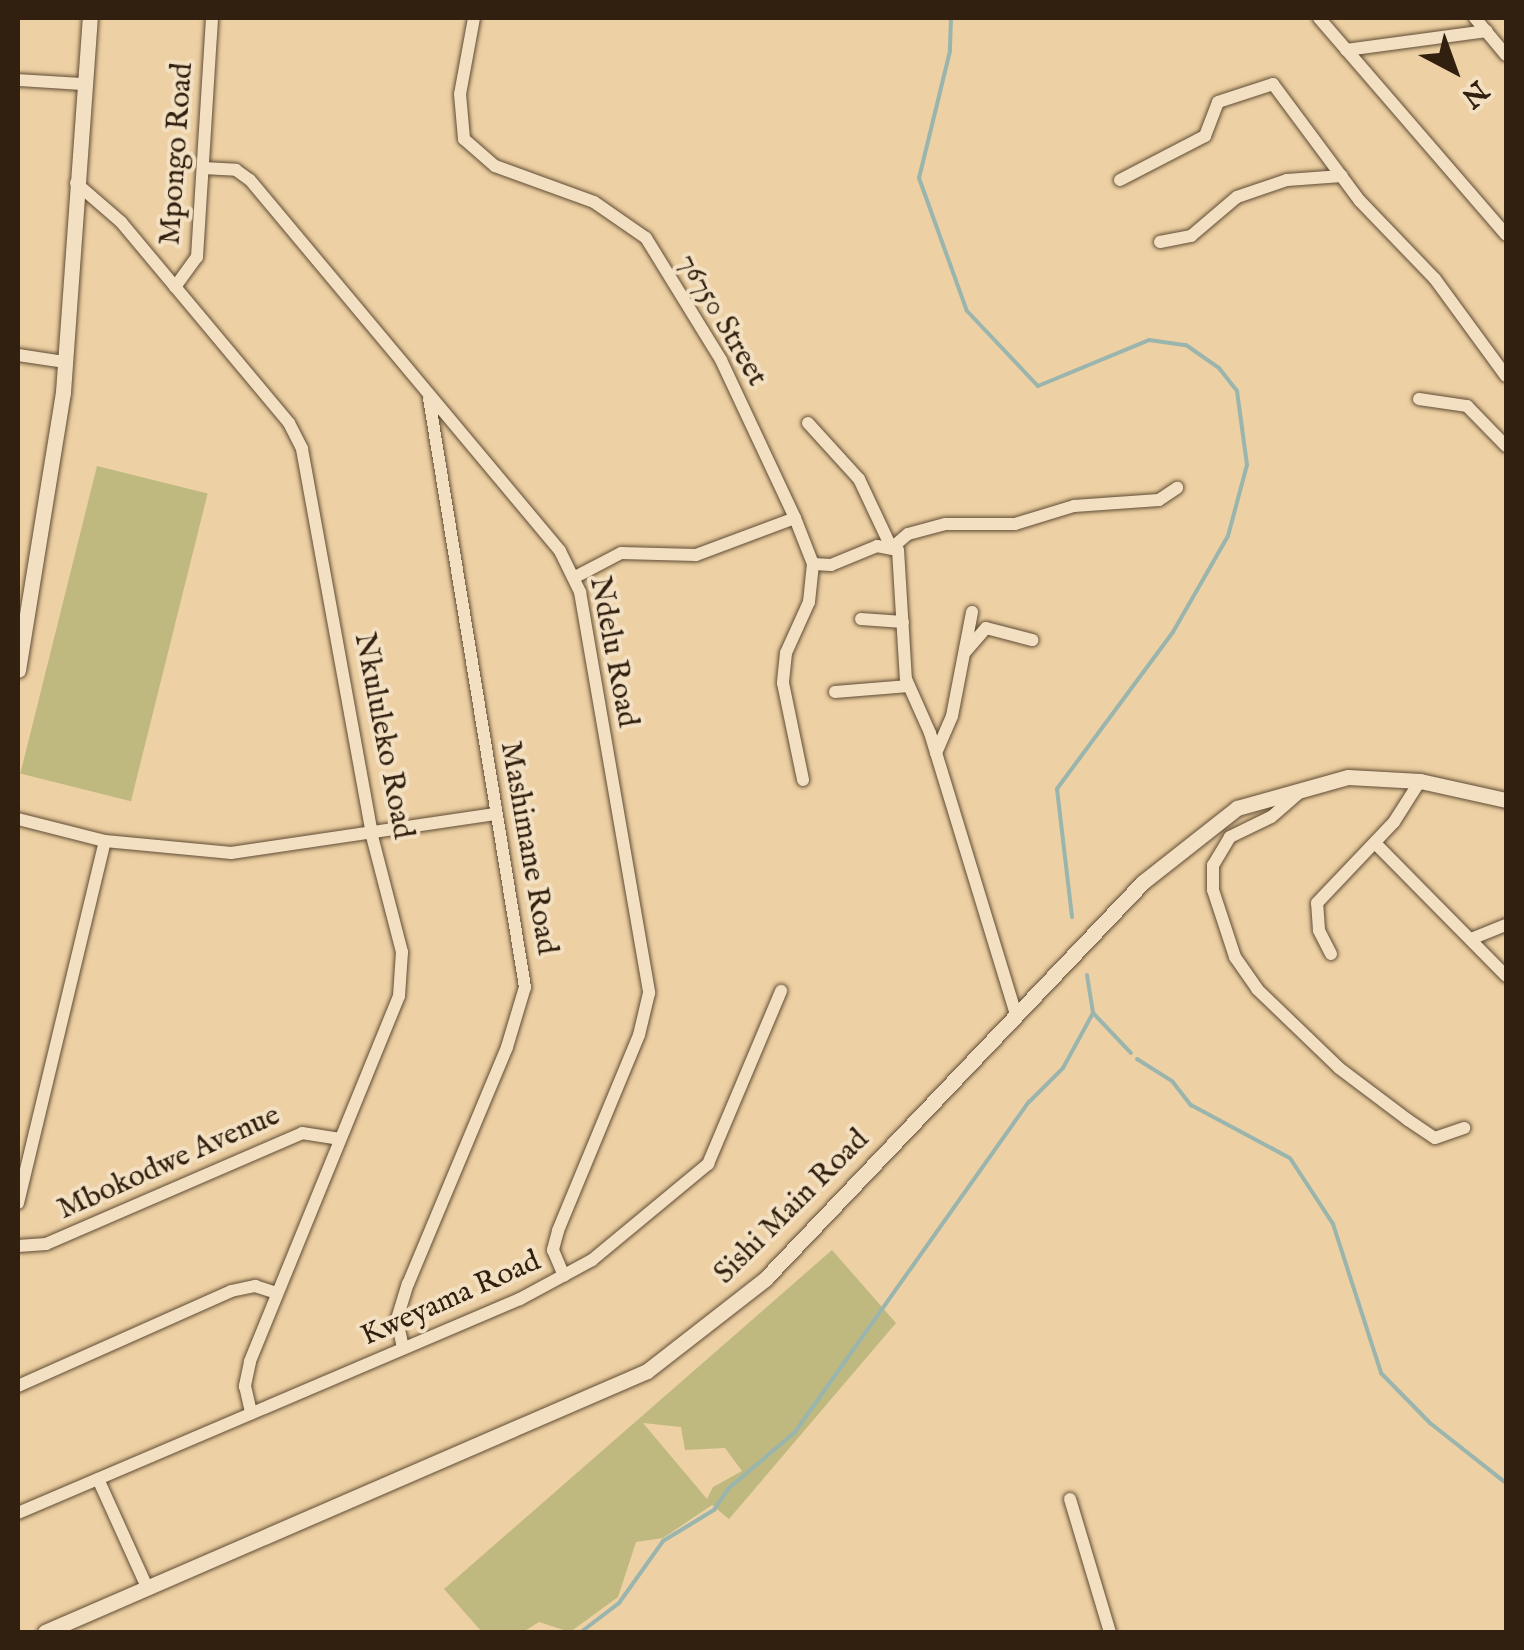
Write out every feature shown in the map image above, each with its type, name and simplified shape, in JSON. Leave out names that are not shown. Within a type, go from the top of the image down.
[{"type":"street","points":[[18,670],[65,362],[90,18]]},
{"type":"street","name":"Mpongo Road","points":[[175,287],[197,258],[212,18]]},
{"type":"street","name":"76750 Street","points":[[474,18],[460,94],[464,139],[494,166],[594,202],[646,238],[714,347],[813,564]]},
{"type":"street","points":[[1318,18],[1506,235]]},
{"type":"street","points":[[1474,18],[1506,55]]},
{"type":"street","points":[[1346,50],[1487,32]]},
{"type":"street","points":[[18,80],[84,84]]},
{"type":"street","points":[[1120,180],[1205,136],[1218,102],[1266,82],[1342,176],[1435,279],[1506,376]]},
{"type":"street","name":"Ndelu Road","points":[[202,168],[236,170],[250,180],[575,577],[649,994],[639,1035],[558,1231],[553,1250],[564,1276]]},
{"type":"street","points":[[1160,242],[1181,242],[1238,197],[1288,180],[1342,176]]},
{"type":"street","name":"Nkululeko Road","points":[[76,183],[121,222],[289,423],[302,448],[372,836],[390,887],[404,979],[247,1374],[251,1413]]},
{"type":"street","points":[[18,354],[65,362]]},
{"type":"street","name":"Mashimane Road","points":[[403,1348],[397,1319],[404,1297],[525,987],[429,396]]},
{"type":"street","points":[[1419,399],[1467,406],[1506,446]]},
{"type":"street","points":[[808,423],[859,480],[892,546],[909,686],[936,752],[1016,1014]]},
{"type":"street","points":[[803,780],[783,683],[786,654],[809,602],[813,564],[831,565],[892,546],[908,534],[946,524],[1014,524],[1074,506],[1159,500],[1177,488]]},
{"type":"street","points":[[575,577],[621,553],[696,555],[795,518]]},
{"type":"street","points":[[936,752],[952,716],[972,612]]},
{"type":"street","points":[[861,619],[903,622]]},
{"type":"street","points":[[965,653],[986,628],[1032,640]]},
{"type":"street","points":[[834,692],[909,686]]},
{"type":"street","name":"Sishi Main Road","points":[[45,1632],[647,1371],[794,1252],[1154,871],[1206,826],[1310,783],[1377,776],[1420,780],[1506,800]]},
{"type":"street","points":[[1332,954],[1318,930],[1317,903],[1375,843],[1420,780]]},
{"type":"street","points":[[1310,783],[1271,817],[1230,837],[1213,865],[1214,890],[1236,957],[1248,980],[1339,1068],[1408,1120],[1435,1138],[1464,1128]]},
{"type":"street","points":[[18,819],[105,841],[231,853],[372,836],[495,814]]},
{"type":"street","points":[[18,1203],[105,841]]},
{"type":"street","points":[[1375,843],[1506,976]]},
{"type":"street","points":[[1470,940],[1506,925]]},
{"type":"street","name":"Kweyama Road","points":[[18,1513],[564,1276],[672,1200],[708,1164],[781,992]]},
{"type":"street","name":"Mbokodwe Avenue","points":[[18,1246],[46,1244],[302,1133],[339,1139]]},
{"type":"street","points":[[18,1386],[231,1291],[254,1286],[277,1293]]},
{"type":"street","points":[[98,1479],[148,1589]]},
{"type":"street","points":[[1070,1499],[1110,1632]]},
{"type":"shaded area","points":[[97,466],[208,494],[131,801],[20,774]]},
{"type":"shaded area","points":[[832,1250],[896,1323],[729,1519],[712,1505],[663,1538],[636,1542],[618,1597],[570,1632],[539,1622],[523,1632],[482,1632],[444,1589]],"holes":[[[643,1423],[681,1427],[685,1450],[725,1448],[742,1471],[713,1487],[707,1499]]]},
{"type":"waterway","points":[[951,18],[950,51],[919,178],[967,311],[1038,386],[1149,340],[1186,345],[1219,368],[1237,391],[1247,465],[1228,536],[1173,632],[1057,789],[1072,917]]},
{"type":"waterway","points":[[1087,975],[1093,1013],[1131,1053]]},
{"type":"waterway","points":[[581,1632],[619,1603],[663,1541],[714,1510],[728,1489],[795,1432],[1029,1102],[1063,1068],[1093,1013]]},
{"type":"waterway","points":[[1137,1059],[1172,1081],[1191,1105],[1290,1158],[1333,1224],[1381,1373],[1430,1423],[1506,1483]]}]
